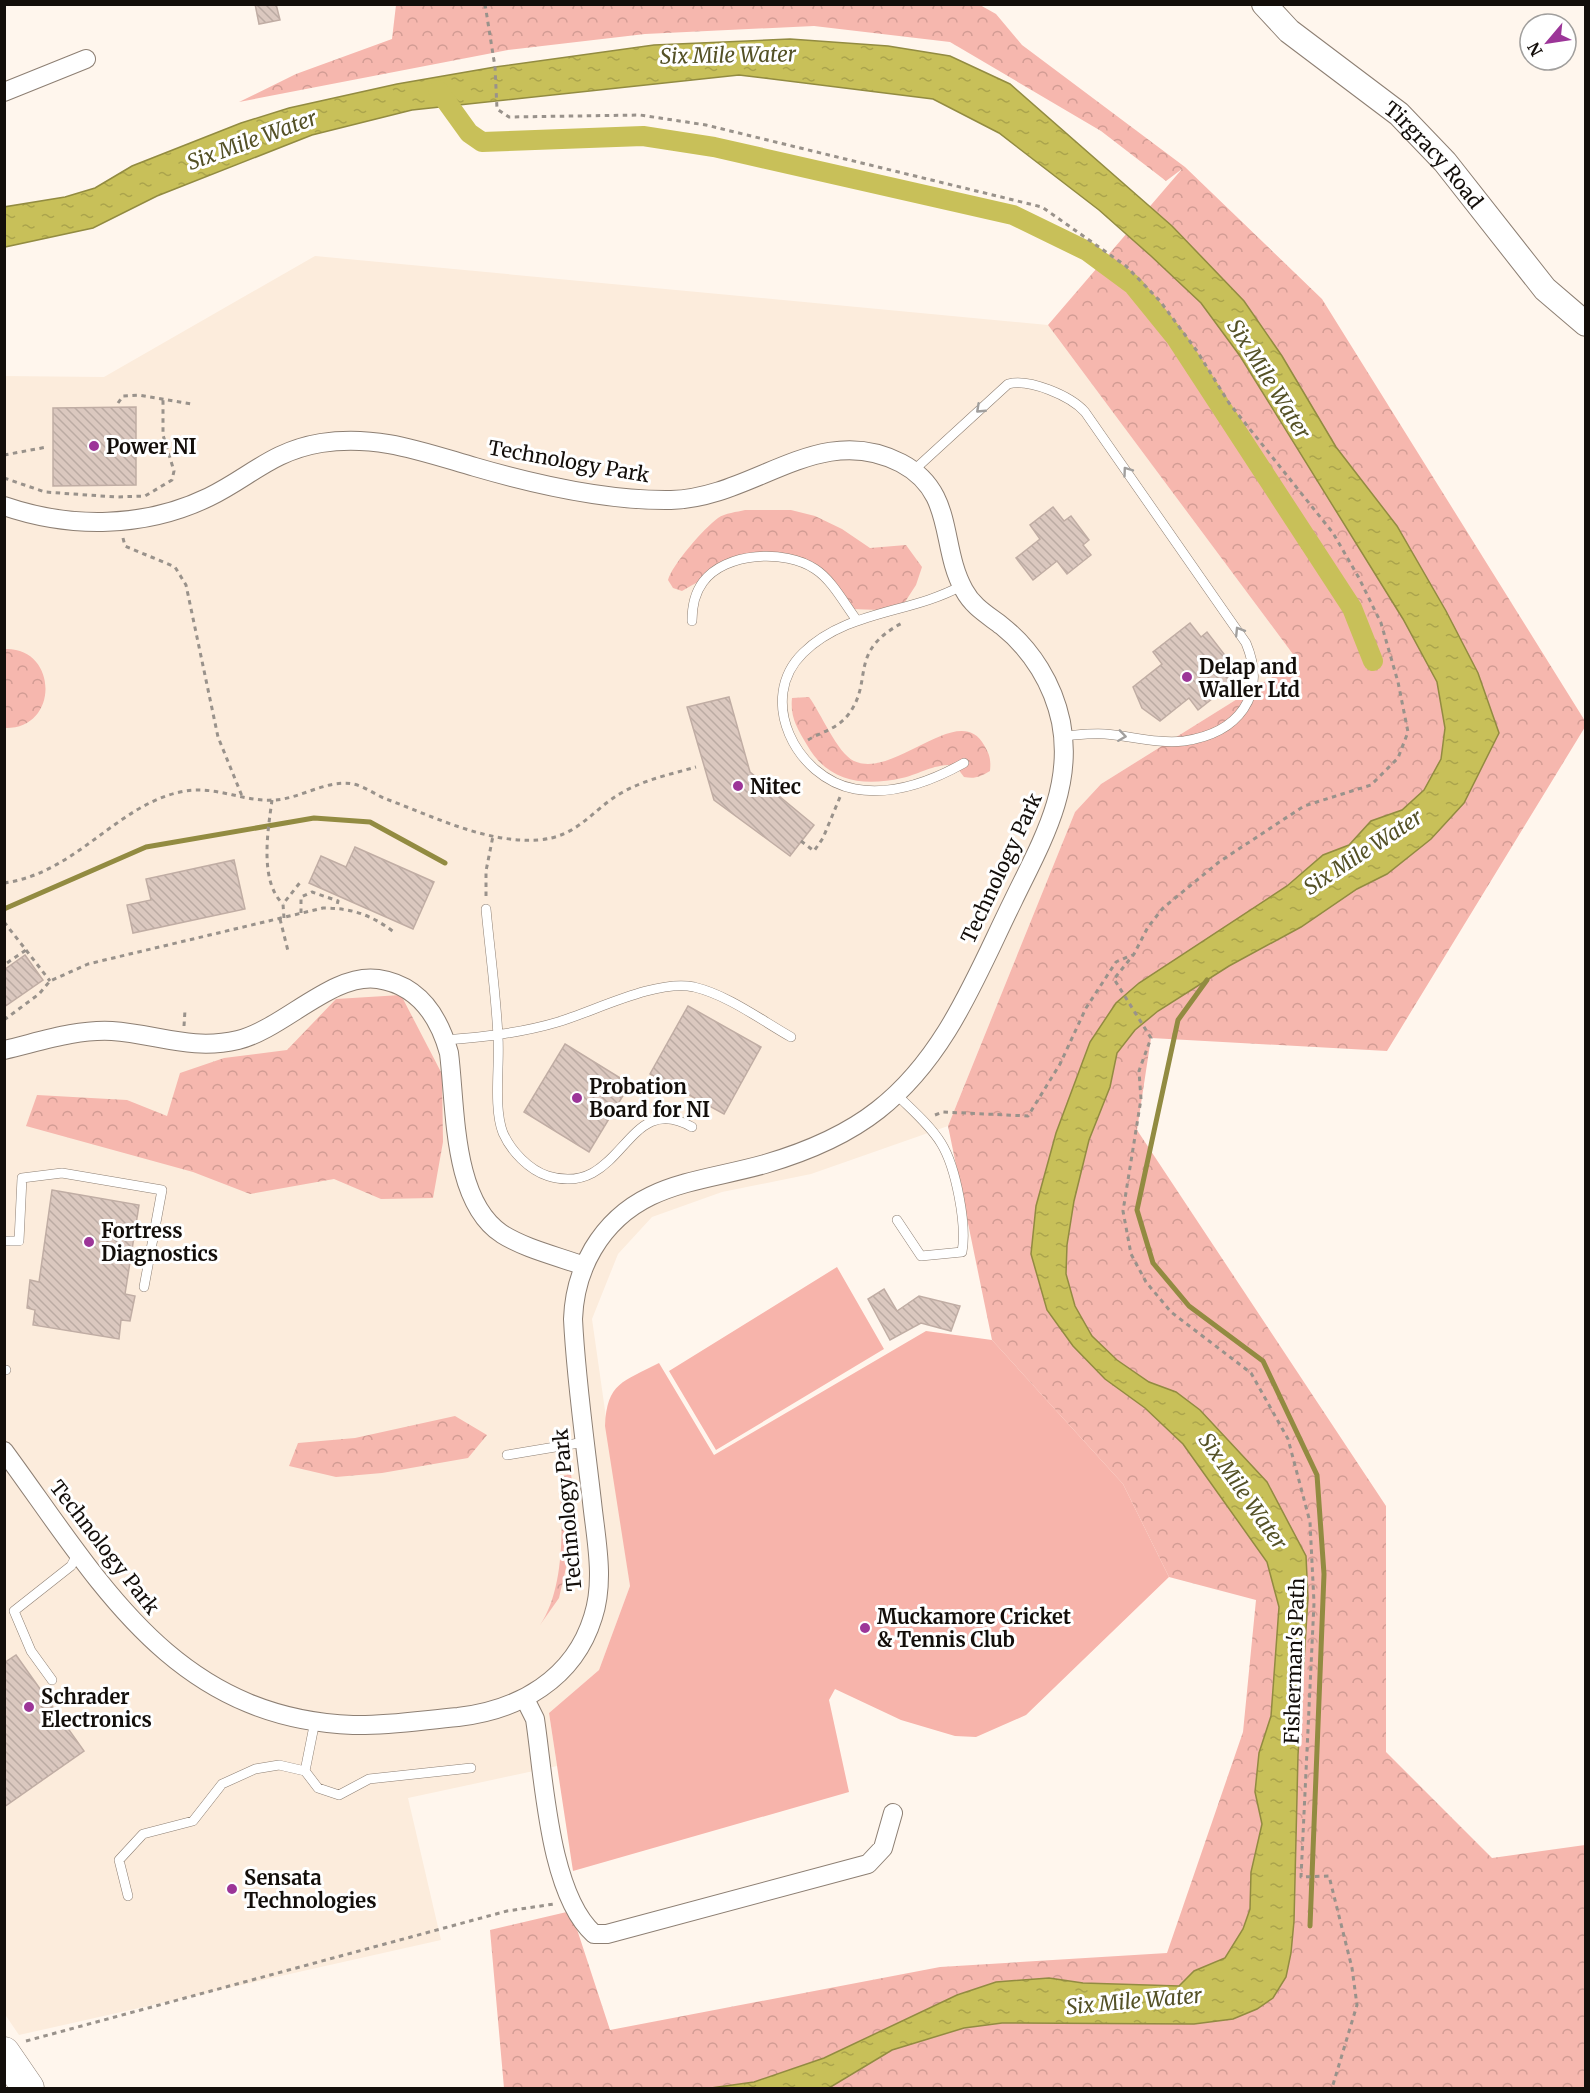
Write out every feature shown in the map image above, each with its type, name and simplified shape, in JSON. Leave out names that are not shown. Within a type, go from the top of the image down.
[{"type":"highway","points":[[12,2048],[28,2088]]},
{"type":"street","name":"Tirgracy Road","points":[[1264,4],[1289,31],[1400,114],[1445,162],[1545,288],[1586,324]]},
{"type":"street","points":[[4,92],[86,59]]},
{"type":"street","name":"Technology Park","points":[[4,506],[42,517],[69,521],[105,522],[142,519],[210,496],[282,453],[323,443],[352,440],[402,446],[477,468],[553,485],[631,498],[665,500],[716,493],[752,481],[804,458],[838,449],[867,451],[898,462],[914,471],[932,491],[943,512],[955,570],[970,601],[1028,652],[1054,698],[1064,736],[1065,762],[1062,788],[1046,833],[955,1018],[929,1060],[897,1095],[854,1128],[795,1155],[681,1184],[635,1203],[608,1227],[584,1266],[574,1303],[573,1318],[599,1576],[593,1617],[576,1652],[563,1668],[525,1699],[492,1711],[394,1725],[352,1725],[315,1721],[269,1710],[219,1689],[183,1667],[135,1625],[7,1458]]},
{"type":"street","points":[[4,1050],[90,1031],[123,1032],[191,1044],[230,1042],[266,1030],[346,983],[377,978],[393,982],[416,994],[433,1013],[446,1040],[463,1177],[478,1211],[491,1226],[519,1243],[584,1266]]},
{"type":"street","points":[[525,1699],[536,1719],[557,1867],[584,1924],[594,1934],[607,1934],[868,1864],[883,1848],[894,1813]]},
{"type":"lane","points":[[914,471],[1008,384],[1017,383],[1064,395],[1085,412],[1246,643],[1254,668],[1252,694],[1242,712],[1221,727],[1182,741],[1106,734],[1064,736]]},
{"type":"lane","points":[[692,621],[696,592],[704,580],[731,563],[758,557],[795,560],[816,570],[856,620]]},
{"type":"lane","points":[[962,586],[923,603],[856,620],[809,647],[788,674],[782,699],[796,747],[803,759],[819,774],[844,787],[876,791],[896,788],[932,779],[964,763]]},
{"type":"lane","points":[[486,909],[498,1036],[501,1125],[515,1152],[540,1172],[563,1179],[581,1178],[610,1162],[632,1135],[650,1122],[672,1118],[692,1127]]},
{"type":"lane","points":[[446,1040],[498,1036],[556,1022],[645,993],[692,987],[722,998],[791,1037]]},
{"type":"lane","points":[[897,1095],[943,1147],[951,1168],[965,1236],[962,1252],[921,1256],[897,1220]]},
{"type":"lane","points":[[4,1241],[19,1241],[22,1178],[62,1173],[162,1190],[144,1287]]},
{"type":"lane","points":[[507,1455],[585,1442]]},
{"type":"lane","points":[[52,1680],[31,1651],[14,1611],[71,1566],[78,1553]]},
{"type":"lane","points":[[305,1771],[315,1721]]},
{"type":"lane","points":[[128,1896],[119,1860],[143,1834],[193,1821],[222,1784],[255,1770],[279,1765],[305,1771],[318,1788],[339,1795],[369,1779],[471,1768]]},
{"type":"path","points":[[485,4],[492,37],[498,109]]},
{"type":"path","points":[[118,403],[123,396],[139,395],[191,404]]},
{"type":"path","points":[[4,478],[45,492],[145,496],[172,480],[174,471],[163,435],[163,399]]},
{"type":"path","points":[[143,448],[167,446]]},
{"type":"path","points":[[4,455],[47,447]]},
{"type":"path","points":[[121,531],[125,546],[175,567],[186,585],[218,737],[242,796]]},
{"type":"path","points":[[796,747],[838,724],[848,715],[856,701],[867,654],[879,639],[906,621]]},
{"type":"path","points":[[4,883],[26,880],[55,867],[158,799],[197,789],[220,790],[242,796],[273,800],[295,797],[335,784],[354,784],[462,828],[493,836],[537,840],[563,835],[594,816],[624,791],[696,767]]},
{"type":"path","points":[[801,841],[814,851],[823,838],[844,787]]},
{"type":"path","points":[[273,800],[266,855],[273,889],[283,904]]},
{"type":"path","points":[[486,909],[486,871],[493,836]]},
{"type":"path","points":[[288,951],[282,918],[283,904],[302,880]]},
{"type":"path","points":[[301,914],[301,897],[312,892],[338,901],[336,908]]},
{"type":"path","points":[[4,1020],[39,994],[50,981],[88,964],[323,908],[356,910],[379,921],[395,933]]},
{"type":"path","points":[[4,922],[50,981]]},
{"type":"path","points":[[4,965],[26,950]]},
{"type":"path","name":"Fisherman's Path","points":[[922,1121],[943,1112],[1028,1116],[1060,1064],[1086,1008],[1116,962],[1133,955],[1114,979],[1151,1038],[1139,1071],[1141,1099],[1123,1211],[1131,1254],[1146,1282],[1171,1312],[1251,1373],[1288,1439],[1310,1522],[1314,1603],[1301,1877],[1329,1876],[1352,1968],[1357,2005],[1332,2088]]},
{"type":"path","points":[[12,2048],[484,1917],[558,1903],[571,1898]]},
{"type":"shaded area","points":[[315,256],[1048,325],[1298,661],[1101,784],[1075,812],[948,1126],[811,1174],[722,1192],[652,1217],[618,1254],[592,1319],[630,1586],[599,1670],[549,1713],[557,1766],[408,1798],[441,1940],[19,2035],[4,2013],[4,376],[104,377]]},
{"type":"shaded area","points":[[837,1267],[884,1349],[716,1450],[669,1371]]},
{"type":"shaded area","name":"Muckamore Cricket & Tennis Club","points":[[926,1331],[992,1340],[1123,1484],[1169,1577],[1026,1715],[976,1737],[955,1736],[901,1720],[835,1689],[829,1700],[849,1792],[573,1871],[549,1713],[599,1670],[630,1586],[605,1426],[606,1411],[613,1392],[619,1385],[659,1363],[714,1455]]},
{"type":"green space","points":[[396,5],[980,5],[996,14],[1022,45],[1185,167],[1322,299],[1585,721],[1585,727],[1387,1051],[1151,1038],[1137,1130],[1386,1506],[1386,1752],[1492,1858],[1585,1845],[1585,2088],[504,2088],[490,1930],[571,1911],[610,2030],[940,1967],[1167,1953],[1243,1732],[1256,1600],[1169,1577],[1123,1484],[992,1340],[948,1126],[1075,812],[1101,784],[1298,661],[1048,325],[1182,169],[1166,181],[1101,131],[950,42],[814,26],[645,34],[508,50],[239,102],[296,74],[392,39]]},
{"type":"green space","points":[[745,510],[791,510],[815,516],[842,529],[870,548],[906,545],[922,567],[916,585],[903,605],[879,610],[852,609],[820,576],[783,560],[766,559],[732,566],[682,591],[673,588],[668,580],[671,573],[697,538],[721,516]]},
{"type":"green space","points":[[5,649],[22,652],[35,661],[43,673],[46,688],[43,703],[36,716],[23,725],[5,728]]},
{"type":"green space","points":[[809,697],[841,750],[854,761],[870,764],[888,760],[942,735],[959,731],[973,734],[984,745],[990,758],[990,771],[968,778],[964,777],[955,765],[947,765],[888,781],[848,779],[825,767],[803,739],[792,711],[792,698]]},
{"type":"green space","points":[[401,995],[442,1074],[443,1142],[433,1198],[381,1199],[334,1179],[250,1194],[193,1172],[26,1126],[37,1095],[127,1100],[167,1116],[180,1073],[224,1058],[287,1050],[336,999]]},
{"type":"green space","points":[[455,1416],[487,1435],[468,1458],[382,1473],[336,1477],[289,1466],[298,1443],[355,1438]]},
{"type":"green space","points":[[571,1474],[575,1505],[572,1542],[559,1598],[540,1625],[554,1593],[561,1553],[558,1477]]},
{"type":"water","name":"Six Mile Water","points":[[790,39],[888,46],[950,56],[1010,84],[1172,226],[1244,301],[1282,356],[1336,447],[1397,526],[1446,611],[1478,673],[1499,733],[1464,803],[1431,839],[1387,874],[1357,889],[1301,927],[1229,966],[1158,1011],[1135,1030],[1117,1053],[1110,1087],[1089,1140],[1074,1201],[1067,1245],[1066,1274],[1075,1306],[1092,1336],[1117,1360],[1149,1382],[1176,1392],[1200,1410],[1267,1482],[1306,1556],[1308,1598],[1298,1755],[1294,1921],[1286,1977],[1273,1998],[1257,2009],[1233,2019],[1194,2024],[1002,2023],[964,2028],[892,2050],[829,2088],[711,2088],[754,2082],[824,2058],[957,1995],[996,1982],[1049,1978],[1083,1983],[1179,1986],[1194,1971],[1225,1958],[1243,1929],[1250,1909],[1251,1872],[1262,1824],[1255,1792],[1259,1753],[1271,1716],[1279,1607],[1267,1562],[1183,1444],[1145,1408],[1105,1379],[1073,1346],[1047,1310],[1031,1254],[1036,1206],[1056,1133],[1090,1042],[1116,1003],[1139,983],[1287,886],[1323,855],[1349,845],[1371,821],[1402,810],[1424,790],[1441,759],[1445,728],[1437,682],[1403,619],[1240,356],[1201,303],[1099,210],[999,133],[933,99],[739,75],[412,110],[312,135],[157,196],[93,228],[5,247],[4,207],[65,197],[95,188],[132,166],[241,123],[289,108],[397,84],[495,67],[654,45]]},
{"type":"building","points":[[255,4],[276,4],[280,20],[259,24]]},
{"type":"building","name":"Power NI","points":[[136,407],[136,485],[53,486],[53,408]]},
{"type":"building","points":[[1053,507],[1064,521],[1071,516],[1089,540],[1083,545],[1091,555],[1067,574],[1057,561],[1033,580],[1016,558],[1040,539],[1030,525]]},
{"type":"building","name":"Delap and Waller Ltd","points":[[1190,623],[1201,637],[1207,632],[1231,663],[1222,670],[1232,683],[1198,710],[1189,698],[1160,721],[1142,708],[1133,687],[1162,664],[1153,652]]},
{"type":"building","name":"Nitec","points":[[729,697],[750,772],[814,825],[790,856],[714,800],[687,707]]},
{"type":"building","points":[[355,847],[434,882],[413,929],[309,883],[321,856],[346,867]]},
{"type":"building","points":[[234,860],[245,909],[133,933],[127,905],[151,900],[146,879]]},
{"type":"building","points":[[25,955],[43,980],[4,1007],[4,970]]},
{"type":"building","points":[[688,1006],[761,1047],[724,1114],[650,1074]]},
{"type":"building","name":"Probation Board for NI","points":[[565,1044],[630,1084],[589,1152],[524,1112]]},
{"type":"building","name":"Fortress Diagnostics","points":[[52,1190],[139,1205],[125,1294],[135,1296],[130,1321],[121,1320],[119,1339],[33,1325],[35,1310],[27,1308],[30,1280],[39,1282]]},
{"type":"building","points":[[884,1289],[897,1311],[919,1296],[960,1306],[951,1331],[921,1323],[890,1340],[868,1299]]},
{"type":"building","name":"Schrader Electronics","points":[[16,1655],[84,1751],[4,1807],[4,1663]]},
{"type":"waterway","points":[[438,90],[469,133],[482,142],[643,136],[714,147],[1013,215],[1087,251],[1133,285],[1176,338],[1352,608],[1373,661]]},
{"type":"waterway","points":[[4,909],[146,847],[314,818],[370,822],[445,863]]},
{"type":"waterway","points":[[1207,980],[1178,1020],[1137,1210],[1153,1263],[1189,1306],[1263,1361],[1317,1475],[1324,1574],[1310,1926]]},
{"type":"place","name":"Power NI","points":[[94,446]]},
{"type":"place","name":"Delap and Waller Ltd","points":[[1187,677]]},
{"type":"place","name":"Nitec","points":[[738,786]]},
{"type":"place","name":"Probation Board for NI","points":[[577,1098]]},
{"type":"place","name":"Fortress Diagnostics","points":[[89,1242]]},
{"type":"place","name":"Muckamore Cricket & Tennis Club","points":[[865,1628]]},
{"type":"place","name":"Schrader Electronics","points":[[29,1707]]},
{"type":"place","name":"Sensata Technologies","points":[[232,1889]]}]
